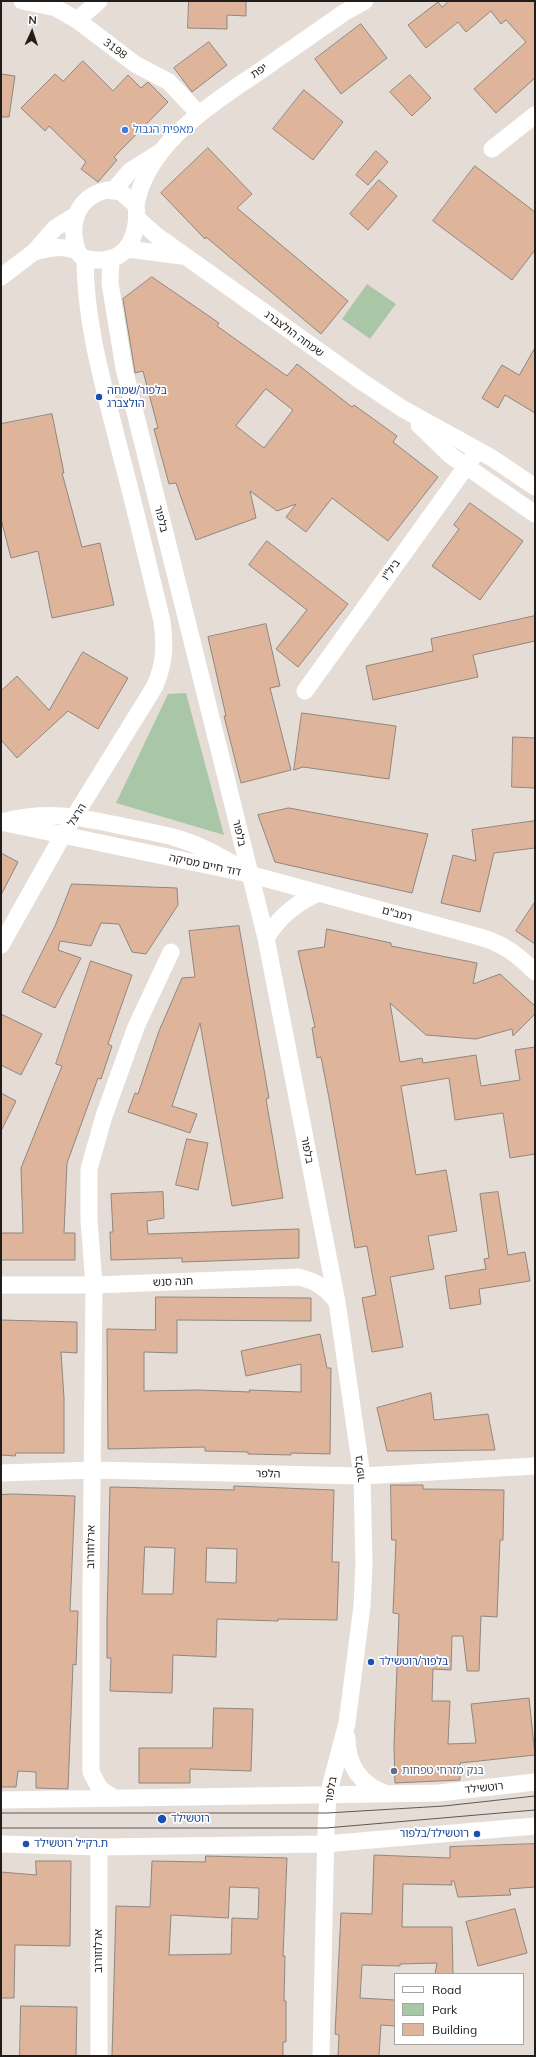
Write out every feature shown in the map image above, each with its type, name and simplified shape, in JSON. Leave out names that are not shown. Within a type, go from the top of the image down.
[{"type":"street","name":"3198","points":[[22,1],[56,8],[77,20],[135,64],[169,82],[198,113]]},
{"type":"street","points":[[77,20],[98,1]]},
{"type":"street","name":"יפת","points":[[137,212],[139,192],[147,174],[161,152],[198,113],[341,6],[365,1]]},
{"type":"street","points":[[492,149],[535,115]]},
{"type":"street","name":"יפת","points":[[113,191],[130,171],[161,152]]},
{"type":"street","points":[[34,252],[45,249],[66,247],[81,254],[95,260],[111,258],[127,249],[134,234],[137,212],[129,197],[113,191],[94,193],[80,207],[76,215],[74,230],[81,254]]},
{"type":"street","name":"שמחה הולצברג","points":[[137,212],[157,236],[355,377],[403,409],[478,450],[535,487]]},
{"type":"street","points":[[1,277],[34,252],[55,228],[76,215]]},
{"type":"street","name":"שמחה הולצברג","points":[[127,249],[186,256]]},
{"type":"street","name":"הרצל","points":[[1,945],[64,835],[155,686],[162,669],[165,651],[162,621],[100,373],[90,326],[81,254]]},
{"type":"street","name":"בלפור","points":[[111,258],[110,283],[124,368],[266,938],[336,1302],[362,1476],[364,1564],[362,1606],[346,1723],[328,1795],[325,1844],[321,2056]]},
{"type":"street","name":"שמחה הולצברג","points":[[403,409],[450,455],[533,508]]},
{"type":"street","name":"ביל\"ו","points":[[305,691],[478,450]]},
{"type":"street","name":"דוד חיים מסיקה","points":[[49,814],[76,816],[177,838],[209,851],[249,874],[1,822],[28,815],[49,814]]},
{"type":"street","name":"רמב\"ם","points":[[249,874],[497,942],[520,957],[535,972]]},
{"type":"street","points":[[266,938],[284,913],[297,903],[318,893]]},
{"type":"street","name":"ארלוזורוב","points":[[114,1798],[100,1789],[91,1772],[90,1584],[93,1470],[94,1285],[89,1220],[89,1169],[104,1116],[136,1027],[171,952]]},
{"type":"street","name":"חנה סנש","points":[[1,1285],[94,1285],[298,1277],[309,1279],[320,1284],[328,1290],[336,1302]]},
{"type":"street","name":"הלפר","points":[[1,1473],[93,1470],[362,1476],[535,1466]]},
{"type":"street","points":[[346,1723],[347,1747],[351,1763],[356,1774],[374,1790],[388,1794]]},
{"type":"street","name":"רוטשילד","points":[[1,1800],[388,1794],[439,1792],[535,1782]]},
{"type":"street","points":[[1,1844],[99,1847],[325,1844],[535,1826]]},
{"type":"street","name":"ארלוזורוב","points":[[99,1847],[99,2056]]},
{"type":"green space","points":[[367,284],[396,304],[370,339],[342,319]]},
{"type":"green space","points":[[186,693],[224,835],[116,803],[168,694]]},
{"type":"building","points":[[189,1],[246,1],[246,16],[227,15],[227,29],[188,28]]},
{"type":"building","points":[[449,1],[535,1],[535,78],[496,113],[474,89],[526,42],[506,20],[501,24],[491,11],[466,32],[458,22],[426,48],[408,25],[438,2],[442,7]]},
{"type":"building","points":[[361,24],[387,58],[341,94],[315,59]]},
{"type":"building","points":[[209,42],[227,65],[192,92],[174,68]]},
{"type":"building","points":[[83,61],[113,91],[128,75],[141,88],[148,82],[168,102],[114,157],[117,160],[98,182],[81,169],[86,162],[49,126],[45,131],[21,108],[55,74],[63,81]]},
{"type":"building","points":[[1,74],[15,76],[9,117],[1,117]]},
{"type":"building","points":[[410,75],[431,98],[412,116],[390,92]]},
{"type":"building","points":[[304,90],[343,122],[313,160],[273,129]]},
{"type":"building","points":[[208,148],[252,194],[237,208],[348,301],[321,334],[206,237],[205,239],[161,193]]},
{"type":"building","points":[[376,151],[388,162],[368,185],[356,175]]},
{"type":"building","points":[[475,166],[535,212],[535,250],[512,280],[433,221]]},
{"type":"building","points":[[379,180],[397,196],[368,230],[350,214]]},
{"type":"building","points":[[152,277],[219,323],[217,326],[287,376],[297,364],[352,407],[354,405],[397,436],[393,442],[438,477],[388,541],[332,498],[306,532],[286,517],[296,504],[277,511],[250,491],[256,518],[196,540],[176,483],[169,484],[154,429],[158,428],[143,371],[135,373],[123,299]],"holes":[[[266,389],[293,410],[264,448],[236,426]]]},
{"type":"building","points":[[535,348],[535,413],[505,395],[498,408],[482,398],[502,365],[519,375]]},
{"type":"building","points":[[52,414],[64,473],[62,473],[82,547],[100,543],[114,605],[52,618],[38,551],[11,558],[1,519],[1,424]]},
{"type":"building","points":[[470,503],[523,541],[480,600],[432,566],[459,529],[454,525]]},
{"type":"building","points":[[267,541],[348,604],[298,667],[276,649],[307,610],[249,565]]},
{"type":"building","points":[[535,616],[535,641],[473,655],[478,677],[373,700],[366,666],[433,651],[431,639]]},
{"type":"building","points":[[266,624],[280,686],[270,688],[291,770],[241,783],[224,716],[226,716],[208,637]]},
{"type":"building","points":[[83,652],[128,678],[98,729],[68,711],[17,758],[1,740],[1,691],[17,676],[49,710]]},
{"type":"building","points":[[302,713],[396,726],[389,779],[303,767],[294,770]]},
{"type":"building","points":[[513,737],[535,738],[535,788],[512,787]]},
{"type":"building","points":[[289,808],[428,834],[412,893],[275,862],[258,815]]},
{"type":"building","points":[[535,821],[535,848],[494,853],[480,912],[441,903],[453,855],[476,861],[472,830]]},
{"type":"building","points":[[1,853],[18,862],[1,895]]},
{"type":"building","points":[[72,884],[177,888],[178,905],[146,954],[132,952],[119,924],[101,923],[91,946],[60,941],[58,950],[81,958],[55,1008],[22,992],[55,926]]},
{"type":"building","points":[[535,902],[535,944],[516,931]]},
{"type":"building","points":[[239,926],[269,1098],[266,1099],[283,1198],[232,1206],[200,1023],[172,1106],[197,1114],[190,1133],[128,1112],[135,1093],[138,1094],[159,1031],[182,978],[195,977],[189,931]]},
{"type":"building","points":[[327,929],[391,943],[391,946],[477,963],[473,984],[500,974],[535,1006],[535,1014],[513,1036],[512,1029],[476,1039],[426,1035],[390,1003],[400,1062],[422,1058],[423,1063],[476,1055],[481,1086],[520,1080],[515,1050],[535,1047],[535,1154],[510,1158],[503,1113],[455,1120],[449,1078],[401,1086],[416,1175],[446,1170],[457,1231],[428,1236],[434,1269],[390,1277],[403,1347],[372,1352],[362,1298],[376,1295],[367,1246],[355,1248],[329,1098],[321,1057],[317,1058],[312,1028],[315,1027],[298,951],[324,947]]},
{"type":"building","points":[[91,961],[132,975],[108,1044],[112,1046],[101,1079],[98,1078],[67,1163],[64,1233],[75,1233],[75,1260],[1,1260],[1,1233],[23,1233],[21,1168],[62,1066],[56,1064]]},
{"type":"building","points":[[1,1014],[42,1034],[21,1075],[1,1065]]},
{"type":"building","points":[[1,1093],[16,1101],[1,1131]]},
{"type":"building","points":[[187,1139],[208,1143],[198,1190],[176,1185]]},
{"type":"building","points":[[163,1192],[164,1218],[147,1221],[148,1234],[299,1229],[299,1258],[182,1262],[182,1258],[111,1260],[110,1232],[113,1232],[111,1194]]},
{"type":"building","points":[[498,1192],[508,1255],[525,1252],[530,1281],[479,1289],[481,1304],[450,1309],[445,1276],[486,1269],[484,1259],[489,1258],[480,1194]]},
{"type":"building","points":[[156,1297],[311,1298],[311,1321],[177,1320],[177,1353],[144,1352],[144,1391],[198,1390],[250,1392],[249,1390],[301,1392],[301,1364],[246,1376],[241,1351],[320,1334],[327,1368],[331,1368],[330,1454],[248,1454],[248,1452],[205,1451],[205,1447],[108,1449],[107,1329],[155,1330]]},
{"type":"building","points":[[1,1320],[77,1322],[77,1353],[61,1352],[64,1398],[64,1453],[16,1453],[15,1456],[1,1455]]},
{"type":"building","points":[[431,1393],[434,1420],[488,1414],[495,1450],[387,1451],[377,1408]]},
{"type":"building","points":[[391,1485],[423,1485],[423,1489],[504,1490],[503,1540],[500,1540],[497,1617],[481,1616],[479,1671],[467,1671],[463,1636],[452,1636],[451,1670],[433,1669],[432,1701],[450,1701],[448,1744],[476,1743],[471,1704],[529,1698],[535,1755],[460,1763],[460,1780],[395,1783],[394,1745],[399,1614],[393,1613],[396,1540],[392,1540]]},
{"type":"building","points":[[234,1486],[334,1490],[332,1562],[339,1562],[337,1620],[278,1619],[278,1621],[217,1619],[216,1657],[173,1655],[172,1693],[110,1691],[111,1658],[107,1658],[107,1620],[110,1487],[234,1490]],"holes":[[[145,1547],[175,1548],[173,1594],[143,1594]],[[207,1548],[237,1549],[236,1583],[206,1582]]]},
{"type":"building","points":[[1,1495],[75,1496],[70,1611],[78,1611],[76,1665],[73,1664],[68,1789],[36,1788],[36,1772],[18,1771],[16,1787],[1,1787]]},
{"type":"building","points":[[214,1708],[253,1709],[251,1771],[190,1769],[190,1783],[139,1783],[139,1748],[212,1748]]},
{"type":"building","points":[[535,1844],[535,1887],[509,1889],[511,1895],[458,1897],[454,1881],[451,1881],[452,1885],[403,1884],[402,1927],[452,1927],[453,1973],[435,1973],[437,1963],[400,1964],[400,1966],[362,1965],[360,1998],[394,2000],[394,2026],[381,2025],[379,2056],[338,2056],[339,2035],[335,2034],[341,1913],[372,1914],[374,1855],[450,1858],[450,1847]]},
{"type":"building","points":[[206,1856],[287,1858],[283,1956],[285,1956],[284,2001],[286,2001],[286,2042],[283,2042],[283,2056],[112,2056],[116,1906],[150,1907],[152,1861],[205,1862]],"holes":[[[230,1887],[259,1888],[258,1919],[232,1918],[231,1954],[169,1955],[171,1915],[228,1918]]]},
{"type":"building","points":[[36,1861],[71,1861],[70,1946],[15,1945],[14,1998],[1,1998],[1,1872],[36,1875]]},
{"type":"building","points":[[515,1909],[527,1953],[478,1966],[466,1922]]},
{"type":"building","points":[[21,2006],[77,2007],[76,2056],[20,2056]]},
{"type":"tram line","points":[[1,1813],[327,1813],[444,1806],[535,1796]]},
{"type":"tram line","points":[[1,1828],[326,1828],[535,1810]]},
{"type":"place","name":"מאפית הגבול","points":[[125,130]]},
{"type":"place","name":"בלפור/שמחה הולצברג","points":[[99,397]]},
{"type":"place","name":"בלפור/רוטשילד","points":[[371,1662]]},
{"type":"place","name":"בנק מזרחי טפחות","points":[[394,1771]]},
{"type":"place","name":"רוטשילד","points":[[162,1819]]},
{"type":"place","name":"רוטשילד/בלפור","points":[[477,1834]]},
{"type":"place","name":"ת.רק״ל רוטשילד","points":[[26,1844]]}]
